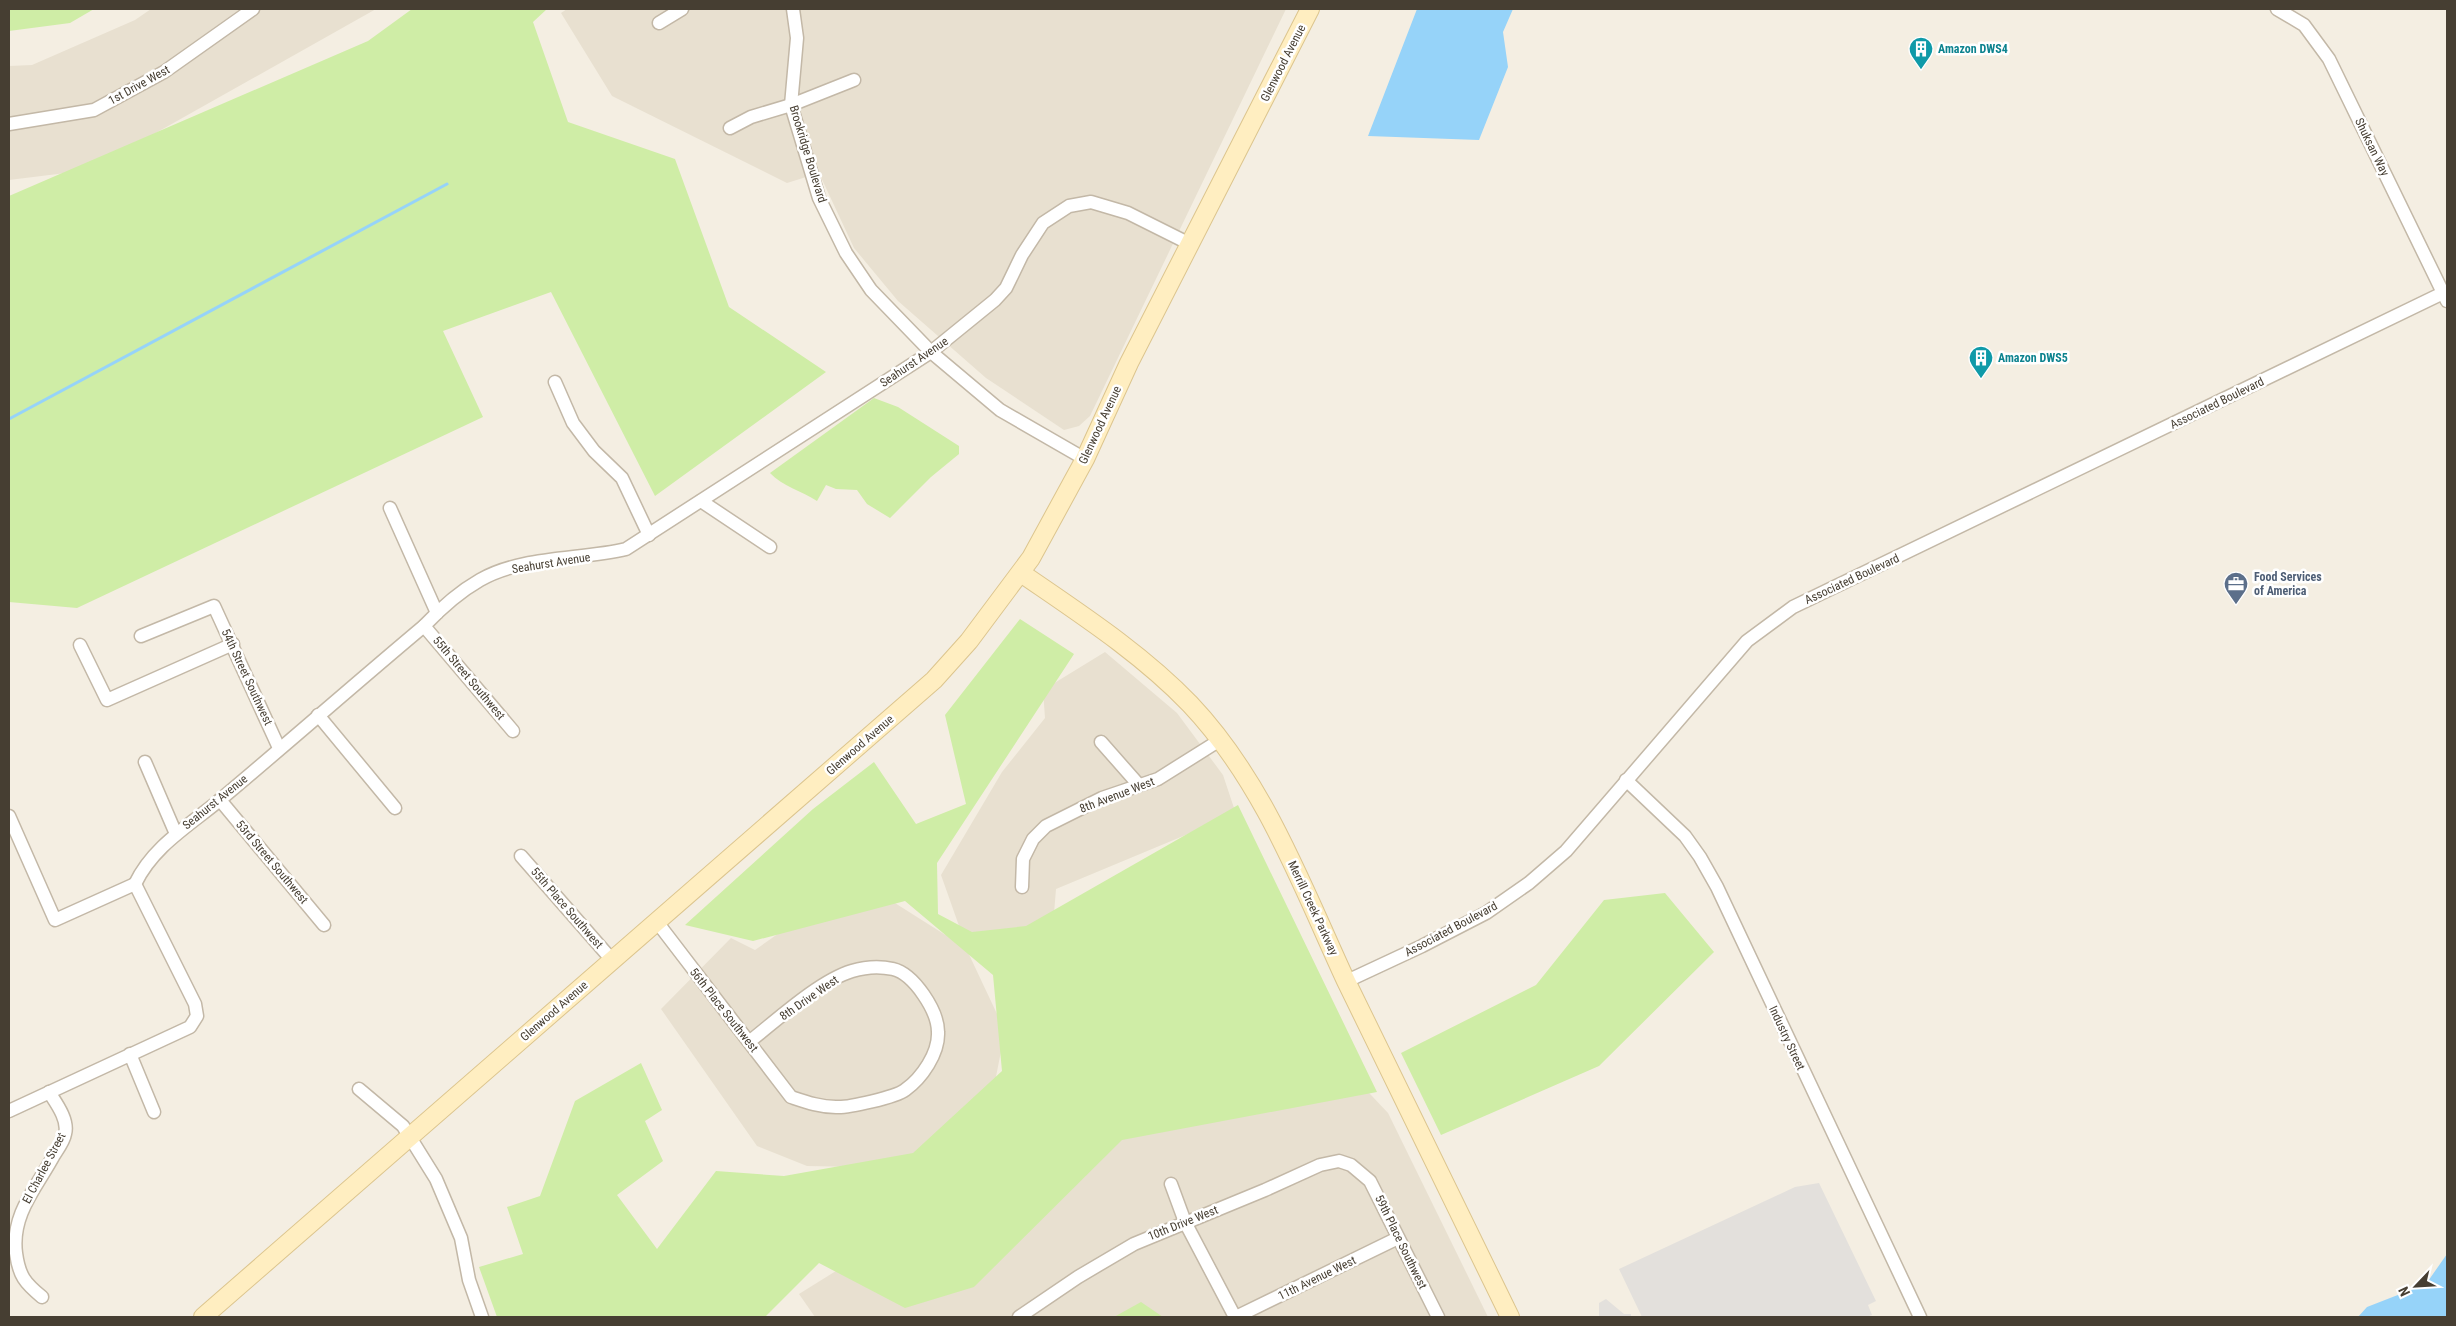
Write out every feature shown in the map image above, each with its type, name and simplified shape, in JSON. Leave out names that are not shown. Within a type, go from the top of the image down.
[{"type":"street","name":"1st Drive West","points":[[9,124],[94,110],[164,72],[253,9]]},
{"type":"street","points":[[659,24],[682,9]]},
{"type":"street","name":"Brookridge Boulevard","points":[[793,9],[797,38],[791,105],[819,198],[846,253],[871,290],[931,352],[1000,410],[1085,459]]},
{"type":"street","name":"Glenwood Avenue","points":[[203,1317],[934,680],[969,641],[1021,573],[1085,459],[1129,363],[1310,9]]},
{"type":"street","name":"Shuksan Way","points":[[2277,9],[2304,25],[2329,59],[2445,297]]},
{"type":"street","points":[[730,128],[751,118],[791,105],[854,80]]},
{"type":"street","name":"Seahurst Avenue","points":[[135,884],[144,866],[176,834],[220,800],[424,626],[447,603],[482,579],[516,566],[600,555],[626,549],[648,535],[931,352],[995,300],[1006,288],[1022,254],[1043,223],[1069,206],[1091,202],[1119,210],[1190,244]]},
{"type":"street","name":"Associated Boulevard","points":[[1346,981],[1422,946],[1486,913],[1529,883],[1566,851],[1747,641],[1793,607],[2445,297]]},
{"type":"street","points":[[555,382],[573,423],[594,451],[622,478],[648,535]]},
{"type":"street","points":[[701,501],[770,547]]},
{"type":"street","points":[[390,508],[437,613]]},
{"type":"street","name":"Merrill Creek Parkway","points":[[1021,573],[1108,634],[1191,705],[1220,740],[1252,786],[1283,844],[1346,981],[1510,1317]]},
{"type":"street","name":"54th Street Southwest","points":[[140,636],[214,606],[279,748]]},
{"type":"street","name":"55th Street Southwest","points":[[424,626],[513,731]]},
{"type":"street","points":[[80,645],[107,700],[233,644]]},
{"type":"street","points":[[318,715],[395,808]]},
{"type":"street","name":"8th Avenue West","points":[[1022,887],[1023,859],[1033,839],[1046,826],[1102,798],[1138,784],[1158,779],[1220,740]]},
{"type":"street","points":[[1101,742],[1138,784]]},
{"type":"street","points":[[144,762],[176,834]]},
{"type":"street","name":"Industry Street","points":[[1626,780],[1685,836],[1700,857],[1748,953],[1920,1317]]},
{"type":"street","name":"53rd Street Southwest","points":[[220,800],[324,924]]},
{"type":"street","points":[[9,816],[55,920],[135,884],[195,1004],[197,1016],[190,1027],[9,1111]]},
{"type":"street","name":"55th Place Southwest","points":[[522,856],[612,960]]},
{"type":"street","name":"56th Place Southwest","points":[[657,922],[791,1097]]},
{"type":"street","name":"8th Drive West","points":[[749,1042],[833,978],[853,970],[874,967],[895,970],[910,980],[925,996],[938,1032],[933,1054],[924,1070],[904,1091],[868,1102],[837,1108],[816,1105],[791,1097]]},
{"type":"street","points":[[130,1054],[154,1112]]},
{"type":"street","points":[[359,1089],[403,1126],[436,1179],[461,1238],[468,1280],[482,1317]]},
{"type":"street","name":"El Charlee Street","points":[[42,1297],[25,1284],[18,1266],[14,1240],[17,1220],[26,1200],[66,1134],[66,1123],[49,1092]]},
{"type":"street","name":"10th Drive West","points":[[1019,1317],[1078,1277],[1134,1244],[1320,1165],[1338,1161],[1359,1170]]},
{"type":"street","name":"59th Place Southwest","points":[[1359,1170],[1370,1181],[1438,1317]]},
{"type":"street","points":[[1172,1184],[1185,1222],[1236,1317]]},
{"type":"street","name":"11th Avenue West","points":[[1236,1317],[1398,1238]]},
{"type":"shaded area","points":[[151,9],[376,9],[90,170],[9,180],[9,66],[32,65],[135,20]]},
{"type":"shaded area","points":[[567,9],[1286,9],[1090,416],[1079,426],[1064,430],[986,378],[898,301],[854,248],[819,173],[787,183],[612,96],[561,13]]},
{"type":"shaded area","points":[[1105,652],[1177,713],[1223,775],[1236,814],[1056,889],[1053,925],[964,940],[941,875],[1002,772],[1045,718],[1043,690]]},
{"type":"shaded area","points":[[887,898],[966,948],[1005,1031],[991,1102],[910,1168],[807,1166],[757,1146],[661,1009],[731,938],[755,950],[802,917]]},
{"type":"shaded area","points":[[1355,1078],[1388,1113],[1488,1317],[815,1317],[799,1294],[852,1261],[1119,1123]]},
{"type":"shaded area","points":[[1819,1183],[1876,1301],[1868,1305],[1872,1315],[1866,1317],[1642,1317],[1619,1269],[1795,1187]]},
{"type":"shaded area","points":[[1606,1299],[1624,1314],[1631,1314],[1631,1317],[1599,1317],[1599,1303]]},
{"type":"green space","points":[[9,9],[94,9],[70,23],[9,31]]},
{"type":"green space","points":[[412,9],[547,9],[533,22],[568,122],[675,159],[729,307],[826,372],[655,496],[551,292],[443,331],[483,417],[77,608],[9,602],[9,196],[368,41]]},
{"type":"green space","points":[[874,398],[898,407],[959,446],[959,454],[931,477],[890,518],[867,504],[857,490],[836,489],[826,485],[817,501],[786,485],[770,473]]},
{"type":"green space","points":[[1020,619],[1074,654],[937,863],[938,914],[972,932],[1026,926],[1238,805],[1377,1092],[1122,1140],[974,1287],[905,1308],[819,1263],[765,1317],[497,1317],[479,1267],[523,1254],[507,1207],[540,1196],[575,1101],[641,1063],[662,1110],[645,1121],[663,1161],[617,1195],[657,1249],[716,1171],[784,1176],[913,1153],[1002,1071],[993,975],[905,901],[753,941],[685,925],[813,809],[874,762],[916,824],[966,804],[945,715]]},
{"type":"green space","points":[[1665,893],[1714,952],[1599,1066],[1441,1135],[1401,1053],[1536,985],[1604,900]]},
{"type":"green space","points":[[1141,1302],[1163,1317],[1114,1317]]},
{"type":"water","points":[[1417,9],[1513,9],[1503,32],[1508,67],[1479,140],[1368,136]]},
{"type":"water","points":[[2447,1254],[2447,1317],[2358,1317],[2367,1307],[2426,1284]]},
{"type":"waterway","points":[[9,419],[447,184]]},
{"type":"place","name":"Amazon DWS4","points":[[1921,70]]},
{"type":"place","name":"Amazon DWS5","points":[[1981,379]]},
{"type":"place","name":"Food Services of America","points":[[2236,605]]}]
